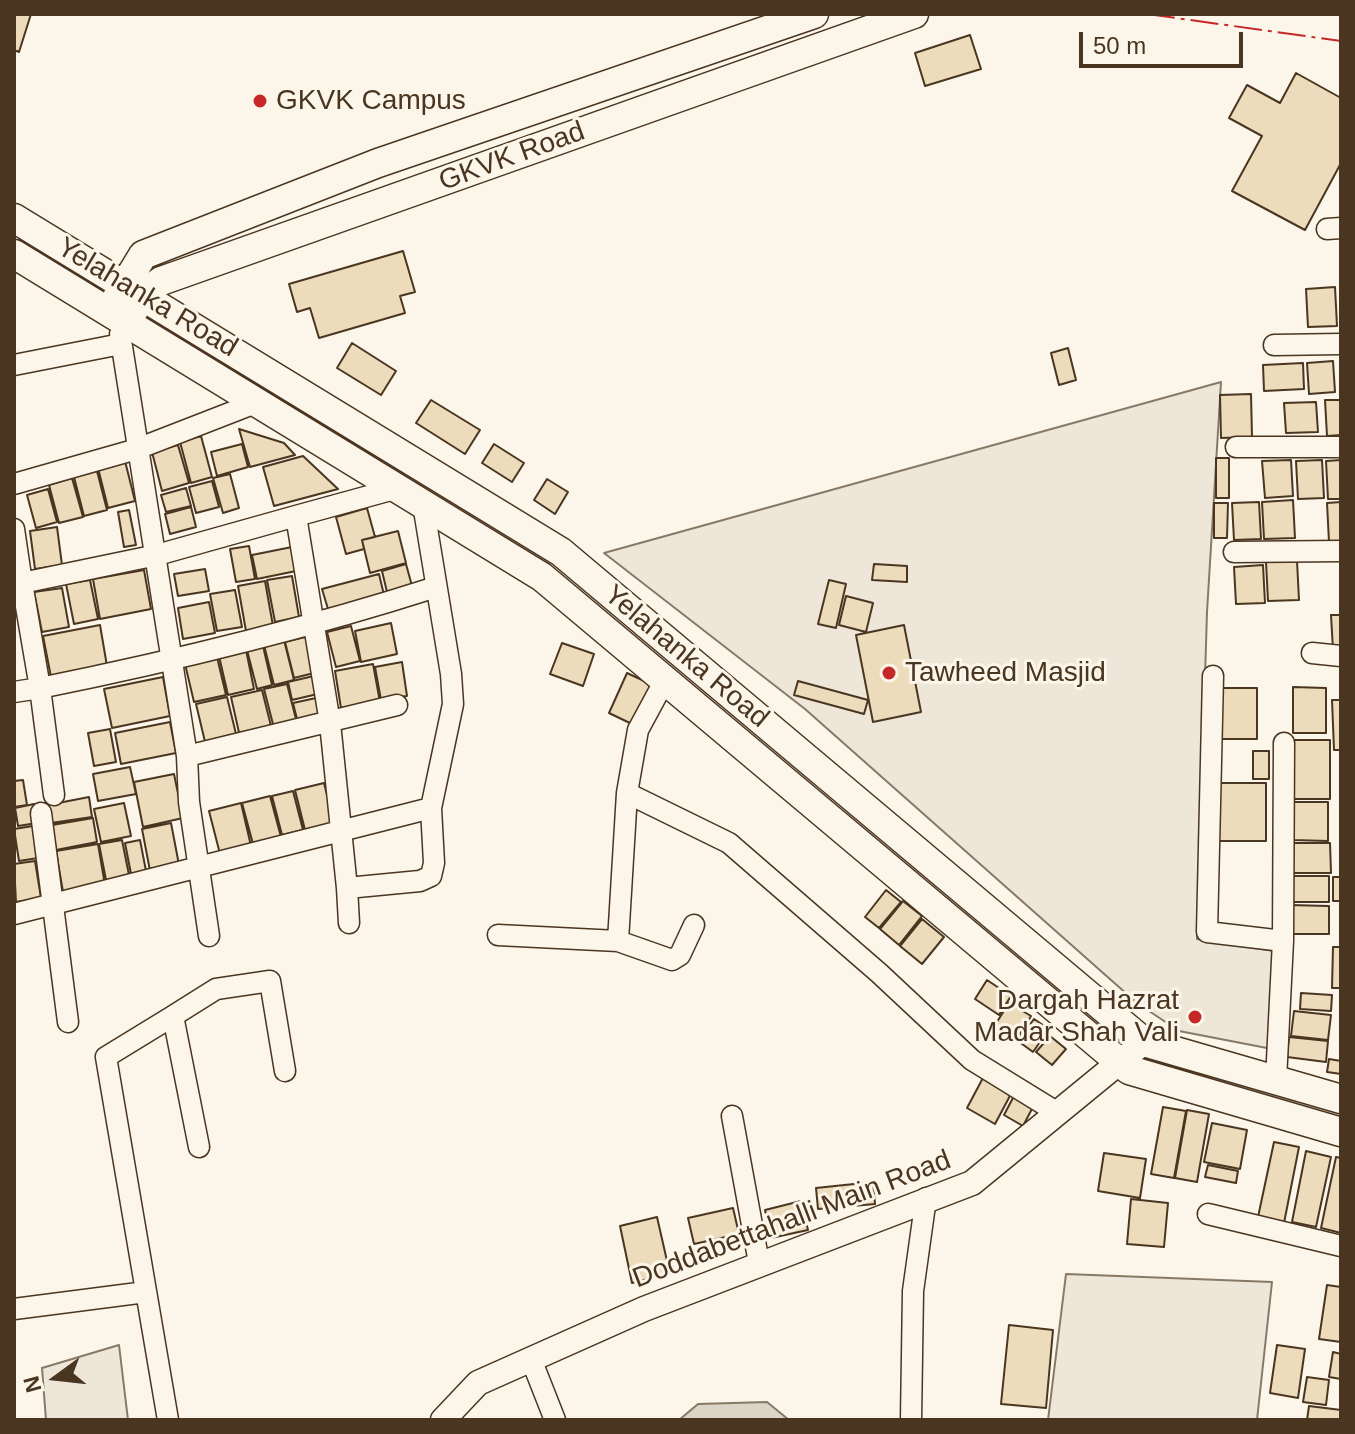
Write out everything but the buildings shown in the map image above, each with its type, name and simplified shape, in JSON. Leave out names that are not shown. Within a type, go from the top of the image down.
[{"type":"main road","name":"GKVK Road","points":[[120,328],[143,255],[378,163],[814,14]]},
{"type":"main road","name":"GKVK Road","points":[[132,290],[914,14]]},
{"type":"main road","name":"Yelahanka Road","points":[[14,218],[561,552],[1144,1042],[1341,1099]]},
{"type":"main road","name":"Yelahanka Road","points":[[20,262],[120,328],[258,402],[542,577],[1129,1070],[1341,1132]]},
{"type":"street","points":[[14,365],[120,328],[187,756],[198,869],[209,936]]},
{"type":"street","points":[[1274,345],[1341,344]]},
{"type":"street","points":[[14,484],[137,449],[258,402]]},
{"type":"street","points":[[1236,447],[1341,447]]},
{"type":"street","points":[[22,583],[157,555],[398,488]]},
{"type":"street","points":[[347,888],[420,881],[431,876],[434,863],[431,808],[453,704],[423,504]]},
{"type":"street","points":[[296,516],[330,723],[343,831],[349,923]]},
{"type":"street","points":[[14,529],[54,795]]},
{"type":"street","points":[[1234,552],[1341,551]]},
{"type":"street","points":[[14,692],[170,662],[313,626],[436,587]]},
{"type":"street","points":[[1312,653],[1341,656]]},
{"type":"street","points":[[1213,676],[1207,932],[1283,941]]},
{"type":"street","points":[[618,941],[627,793],[638,730],[665,680]]},
{"type":"street","points":[[187,756],[397,705]]},
{"type":"street","points":[[1276,1080],[1283,941],[1284,743]]},
{"type":"street","points":[[627,793],[729,843],[879,973],[972,1060],[1058,1113]]},
{"type":"street","points":[[14,914],[431,808]]},
{"type":"street","points":[[41,813],[68,1022]]},
{"type":"street","points":[[498,935],[618,941],[672,960],[680,955],[694,925]]},
{"type":"street","points":[[168,1420],[106,1057],[216,989],[270,981],[285,1071]]},
{"type":"street","points":[[173,1016],[199,1147]]},
{"type":"street","name":"Doddabettahalli Main Road","points":[[443,1420],[478,1383],[531,1359],[759,1263],[972,1183],[1121,1064],[1144,1042]]},
{"type":"street","points":[[732,1116],[759,1263]]},
{"type":"street","points":[[911,1420],[913,1291],[926,1198]]},
{"type":"street","points":[[1208,1214],[1341,1246]]},
{"type":"street","points":[[14,1309],[146,1292]]},
{"type":"street","points":[[531,1359],[555,1420]]},
{"type":"shaded area","points":[[1221,382],[1207,612],[1197,939],[1274,951],[1272,1049],[1179,1031],[1137,1003],[805,709],[604,553]]},
{"type":"shaded area","points":[[1066,1274],[1272,1282],[1257,1420],[1048,1420]]},
{"type":"shaded area","points":[[119,1345],[128,1420],[46,1420],[42,1368]]},
{"type":"shaded area","points":[[767,1402],[789,1420],[679,1420],[698,1404]]},
{"type":"power","points":[[1147,14],[1341,41]]},
{"type":"place","name":"GKVK Campus","points":[[260,101]]},
{"type":"place","name":"Tawheed Masjid","points":[[889,673]]},
{"type":"place","name":"Dargah Hazrat Madar Shah Vali","points":[[1195,1017]]}]
